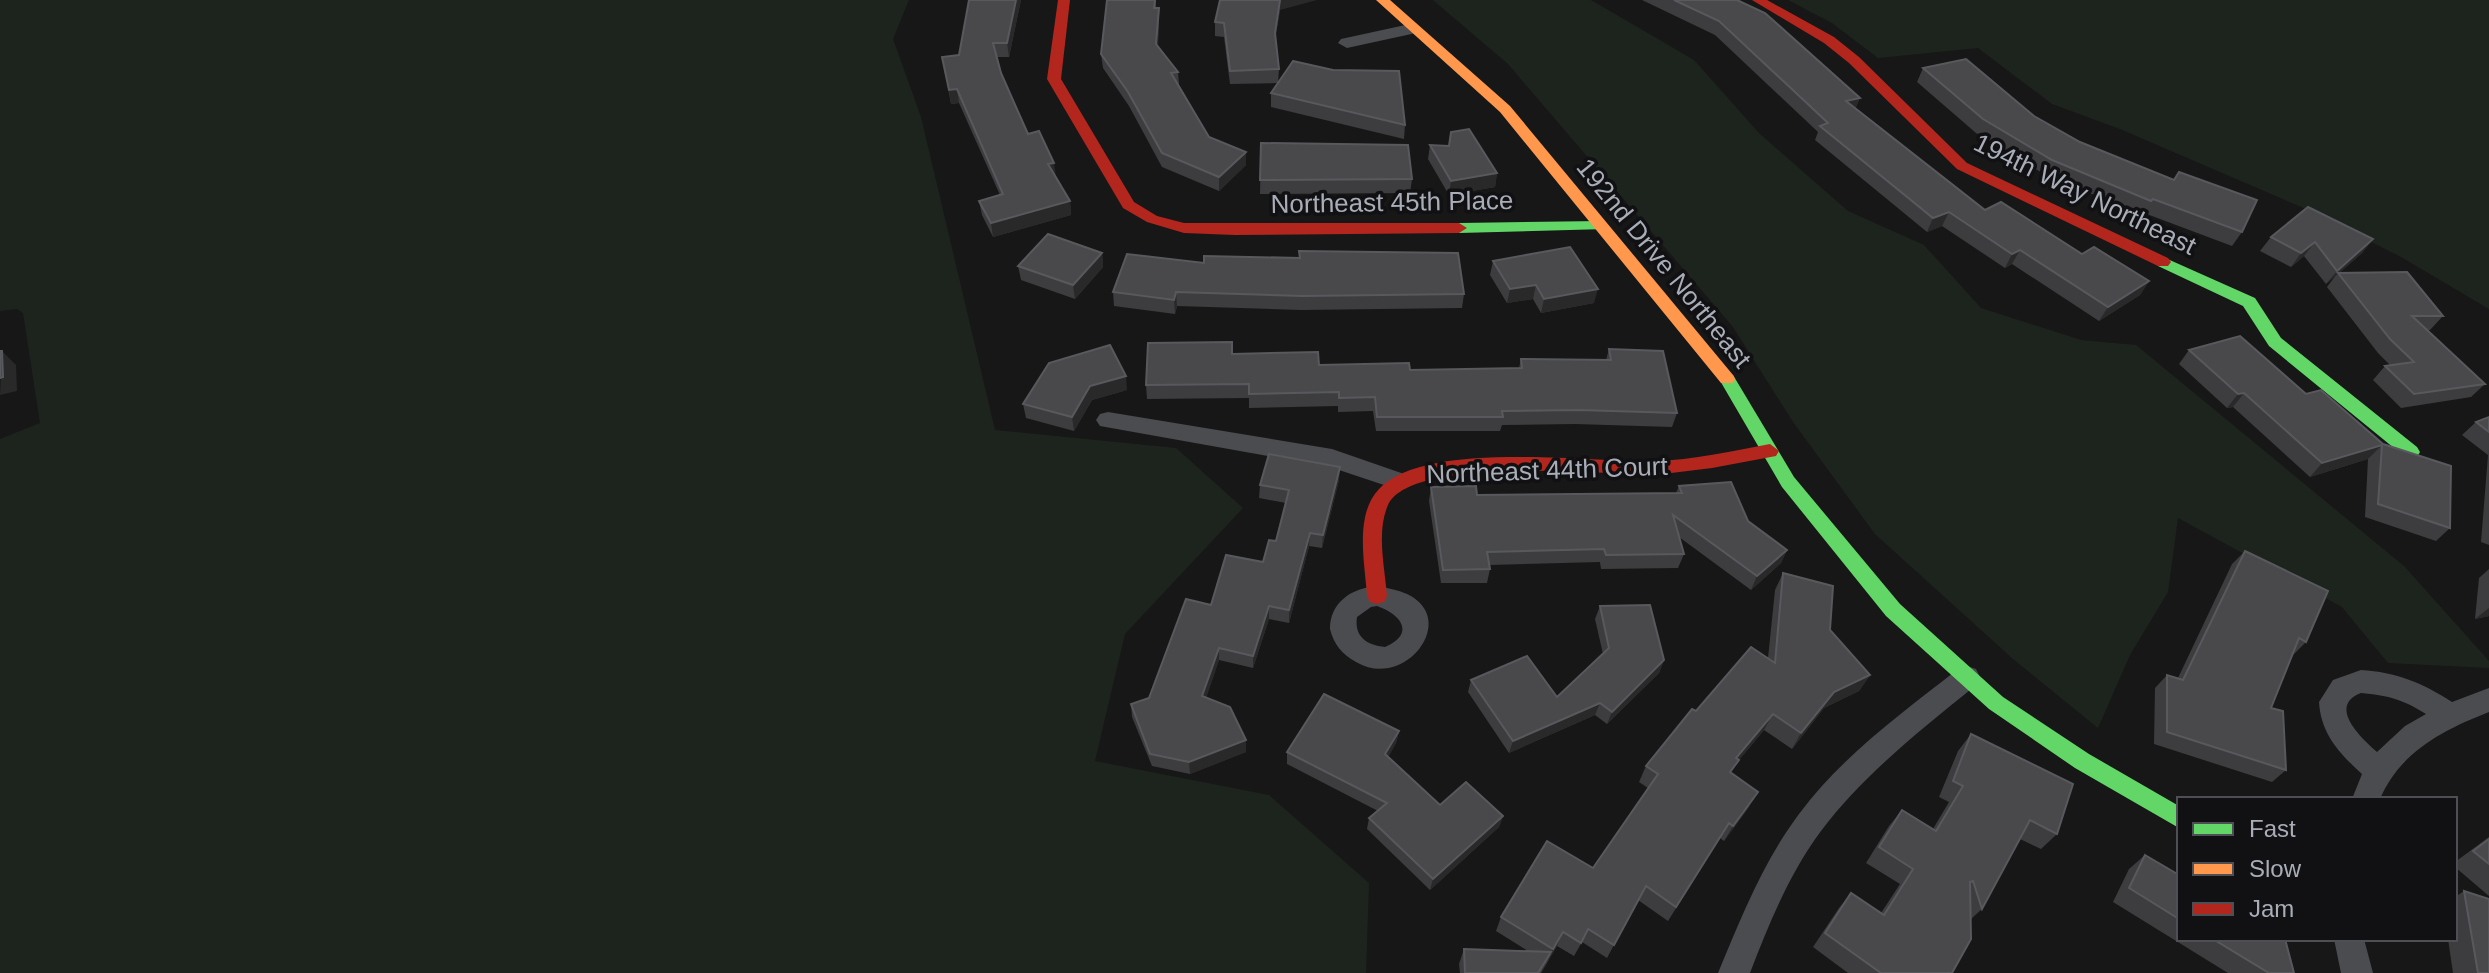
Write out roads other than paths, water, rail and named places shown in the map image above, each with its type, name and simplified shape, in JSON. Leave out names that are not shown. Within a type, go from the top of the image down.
[{"type":"street","name":"Northeast 45th Place","points":[[1064,0],[1054,79],[1128,205],[1152,219],[1184,228],[1235,230],[1601,226]]},
{"type":"street","name":"192nd Drive Northeast","points":[[1382,0],[1410,29],[1481,85],[1505,109],[1721,369],[1788,482],[1893,610],[1996,703],[2082,761],[2177,817]]},
{"type":"street","name":"194th Way Northeast","points":[[1758,0],[1829,40],[1854,60],[1929,137],[1962,166],[2249,302],[2275,342],[2411,452]]},
{"type":"street","points":[[1347,43],[1410,29]]},
{"type":"street","points":[[1108,420],[1332,458],[1399,481]]},
{"type":"street","name":"Northeast 44th Court","points":[[1377,596],[1376,530],[1380,500],[1399,481],[1425,471],[1457,468],[1640,468],[1695,464],[1770,451]]},
{"type":"street","points":[[1734,973],[1775,877],[1810,822],[1878,749],[1967,677]]},
{"type":"street","points":[[2380,772],[2364,760],[2340,733],[2332,706],[2335,695],[2342,687],[2367,679],[2400,685],[2418,692],[2449,715]]},
{"type":"street","points":[[2367,797],[2394,750],[2436,720],[2489,700]]},
{"type":"street","points":[[2349,941],[2357,973]]}]
